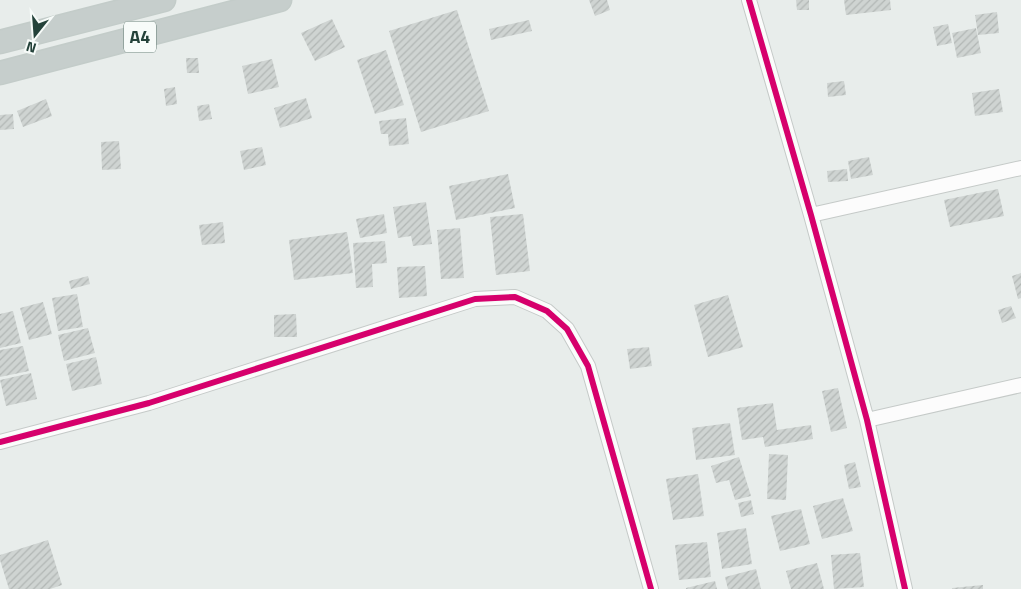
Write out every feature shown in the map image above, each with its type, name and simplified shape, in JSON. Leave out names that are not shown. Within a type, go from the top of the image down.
[{"type":"highway","name":"A4","points":[[0,42],[164,0]]},
{"type":"highway","name":"A4","points":[[0,73],[280,0]]},
{"type":"street","points":[[749,0],[868,420],[905,589]]},
{"type":"street","points":[[811,215],[1021,168]]},
{"type":"street","points":[[0,442],[149,403],[475,299],[514,297],[547,311],[567,330],[588,366],[652,589]]},
{"type":"street","points":[[868,420],[1021,385]]},
{"type":"building","points":[[589,0],[607,0],[610,10],[595,16]]},
{"type":"building","points":[[796,0],[809,0],[809,10],[797,10]]},
{"type":"building","points":[[844,0],[890,0],[891,10],[846,15]]},
{"type":"building","points":[[457,10],[489,111],[421,132],[389,31]]},
{"type":"building","points":[[997,12],[999,33],[978,35],[975,15]]},
{"type":"building","points":[[332,19],[345,47],[315,61],[301,33]]},
{"type":"building","points":[[529,20],[532,31],[491,40],[489,29]]},
{"type":"building","points":[[948,24],[952,43],[937,46],[933,27]]},
{"type":"building","points":[[976,28],[981,53],[957,58],[952,33]]},
{"type":"building","points":[[386,50],[404,105],[375,114],[357,60]]},
{"type":"building","points":[[186,58],[198,58],[199,73],[187,73]]},
{"type":"building","points":[[272,59],[279,87],[248,94],[242,66]]},
{"type":"building","points":[[844,81],[846,95],[828,97],[827,83]]},
{"type":"building","points":[[175,87],[177,104],[166,106],[164,89]]},
{"type":"building","points":[[999,89],[1003,112],[975,116],[972,93]]},
{"type":"building","points":[[306,98],[312,118],[280,128],[274,108]]},
{"type":"building","points":[[46,99],[52,116],[23,127],[17,111]]},
{"type":"building","points":[[209,104],[212,119],[199,121],[197,106]]},
{"type":"building","points":[[13,114],[14,129],[0,130],[0,115]]},
{"type":"building","points":[[406,118],[409,144],[389,146],[388,134],[381,134],[379,121]]},
{"type":"building","points":[[119,141],[121,169],[102,170],[101,142]]},
{"type":"building","points":[[262,147],[266,165],[244,170],[240,151]]},
{"type":"building","points":[[869,157],[873,175],[851,179],[848,161]]},
{"type":"building","points":[[847,169],[848,181],[828,182],[827,171]]},
{"type":"building","points":[[508,174],[515,208],[456,220],[449,186]]},
{"type":"building","points":[[998,189],[1004,216],[950,227],[944,200]]},
{"type":"building","points":[[426,202],[432,244],[413,246],[411,236],[398,238],[393,207]]},
{"type":"building","points":[[384,214],[387,233],[360,238],[356,219]]},
{"type":"building","points":[[523,214],[530,271],[496,275],[490,217]]},
{"type":"building","points":[[223,222],[225,243],[202,245],[199,225]]},
{"type":"building","points":[[460,228],[464,278],[441,279],[437,230]]},
{"type":"building","points":[[347,232],[353,273],[294,280],[289,240]]},
{"type":"building","points":[[385,241],[387,263],[372,264],[373,287],[356,288],[353,243]]},
{"type":"building","points":[[425,266],[427,296],[399,298],[397,267]]},
{"type":"building","points":[[1021,273],[1021,298],[1018,299],[1012,276]]},
{"type":"building","points":[[88,276],[90,284],[71,289],[69,281]]},
{"type":"building","points":[[77,294],[83,327],[58,331],[52,298]]},
{"type":"building","points":[[728,295],[743,347],[708,357],[694,305]]},
{"type":"building","points":[[43,302],[52,334],[29,340],[20,308]]},
{"type":"building","points":[[1011,306],[1016,318],[1002,323],[998,310]]},
{"type":"building","points":[[13,311],[21,343],[0,348],[0,314]]},
{"type":"building","points":[[296,314],[297,337],[274,337],[274,315]]},
{"type":"building","points":[[88,328],[95,353],[64,361],[58,335]]},
{"type":"building","points":[[23,346],[29,371],[0,377],[0,350]]},
{"type":"building","points":[[649,347],[652,366],[630,369],[627,349]]},
{"type":"building","points":[[96,357],[102,384],[72,391],[66,364]]},
{"type":"building","points":[[31,373],[37,399],[6,406],[0,380]]},
{"type":"building","points":[[838,388],[847,428],[831,432],[822,391]]},
{"type":"building","points":[[773,403],[777,430],[811,425],[813,439],[765,447],[763,437],[742,440],[737,408]]},
{"type":"building","points":[[730,423],[735,455],[696,460],[692,428]]},
{"type":"building","points":[[769,454],[788,455],[786,500],[767,499]]},
{"type":"building","points":[[739,457],[751,496],[735,500],[729,480],[716,483],[711,466]]},
{"type":"building","points":[[855,462],[861,487],[849,489],[844,465]]},
{"type":"building","points":[[698,474],[704,516],[673,520],[666,479]]},
{"type":"building","points":[[843,498],[853,531],[822,539],[813,506]]},
{"type":"building","points":[[751,500],[754,514],[741,517],[738,503]]},
{"type":"building","points":[[801,509],[810,544],[780,551],[771,516]]},
{"type":"building","points":[[746,528],[752,564],[722,569],[717,533]]},
{"type":"building","points":[[48,540],[62,585],[50,589],[9,589],[0,555]]},
{"type":"building","points":[[707,542],[711,577],[679,580],[675,545]]},
{"type":"building","points":[[860,553],[864,587],[834,589],[831,555]]},
{"type":"building","points":[[817,563],[824,589],[791,589],[786,571]]},
{"type":"building","points":[[756,569],[761,589],[728,589],[725,577]]},
{"type":"building","points":[[715,581],[717,589],[686,589],[686,588]]},
{"type":"building","points":[[983,585],[983,589],[952,589],[952,588]]},
{"type":"cycle path","points":[[749,0],[811,215],[867,420],[905,589]]},
{"type":"cycle path","points":[[0,442],[149,403],[475,299],[515,297],[547,311],[567,329],[588,366],[651,589]]}]
